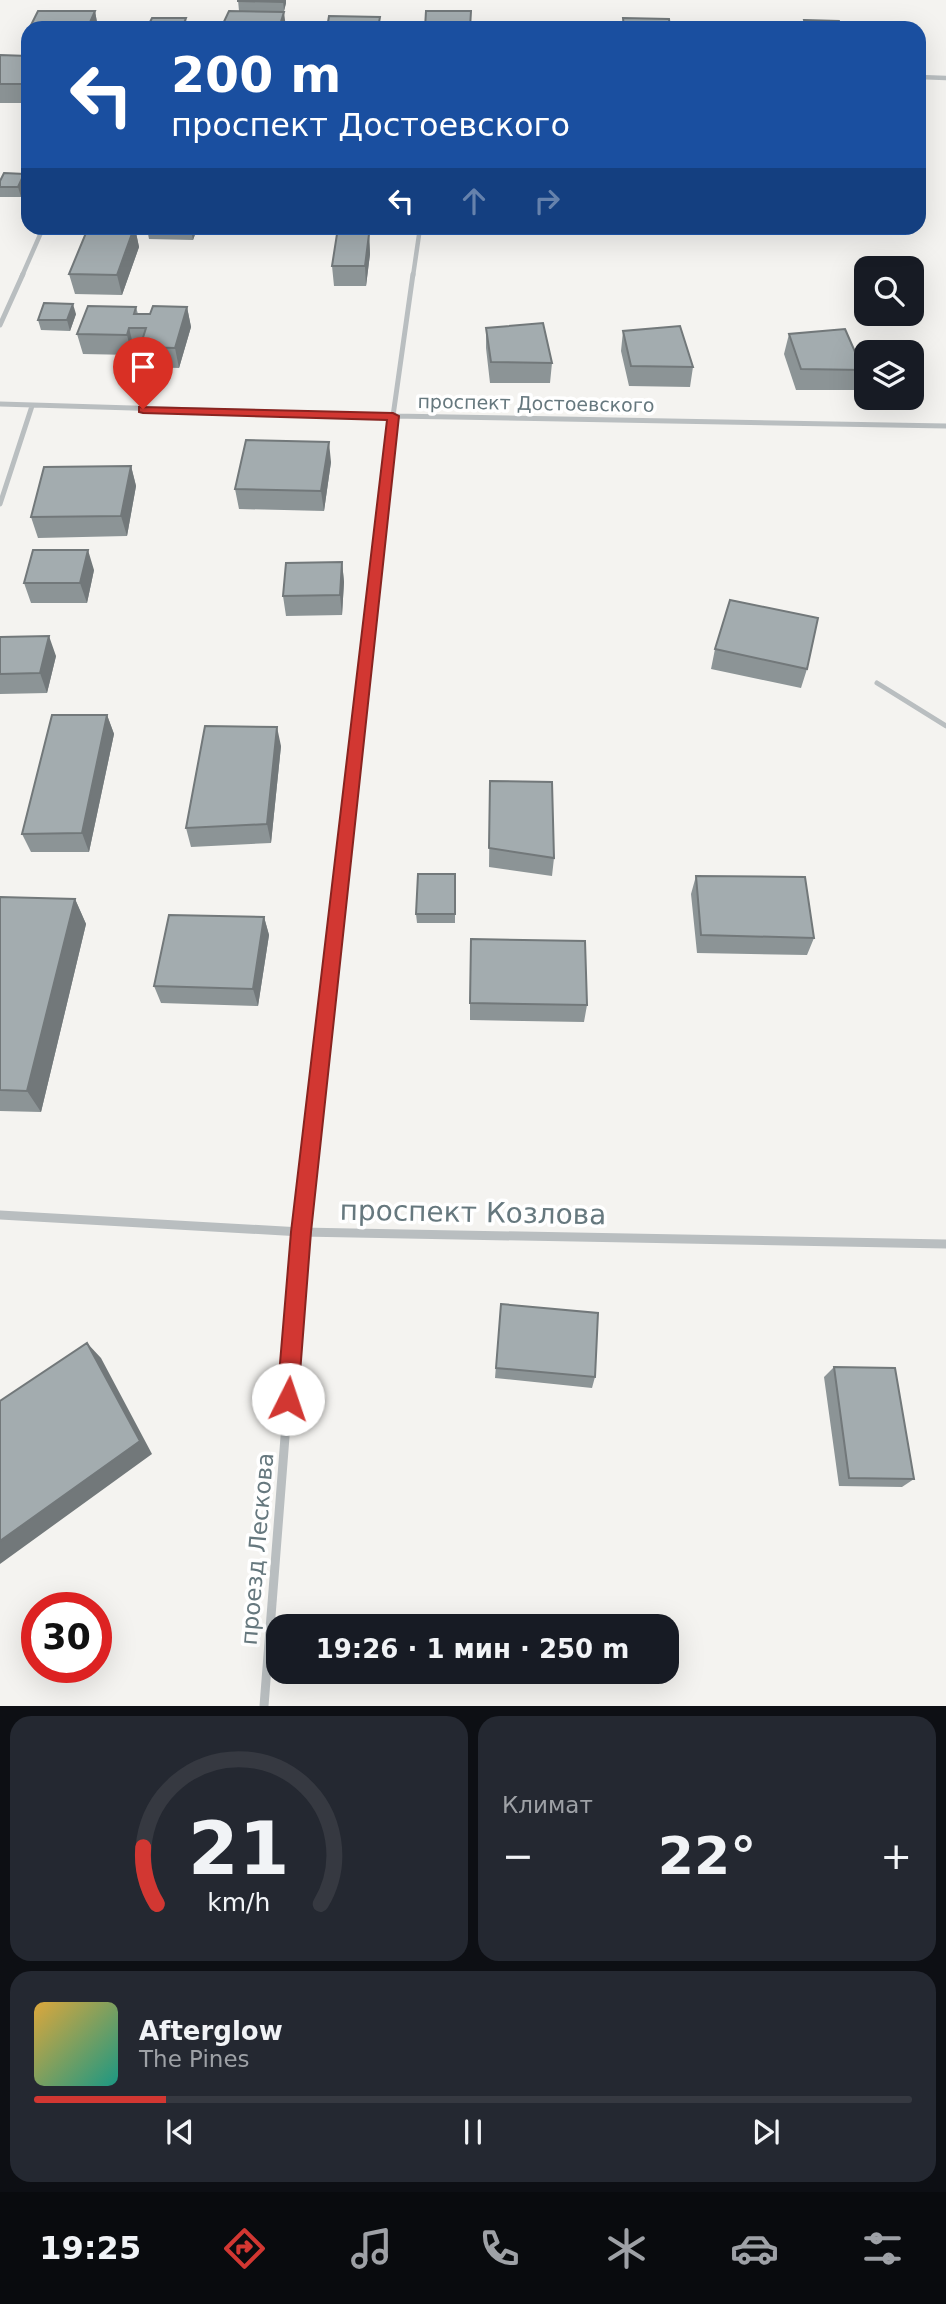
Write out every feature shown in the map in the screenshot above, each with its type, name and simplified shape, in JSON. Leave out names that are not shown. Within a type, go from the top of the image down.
[{"type":"street","points":[[926,77],[946,78]]},
{"type":"street","points":[[0,325],[40,235]]},
{"type":"street","name":"проезд Лескова","points":[[264,1706],[301,1232],[393,416],[419,235]]},
{"type":"street","name":"проспект Достоевского","points":[[0,404],[393,416],[946,426]]},
{"type":"street","points":[[0,504],[32,406]]},
{"type":"street","name":"проспект Козлова","points":[[0,1215],[301,1232],[946,1244]]},
{"type":"lane","points":[[877,683],[946,726]]},
{"type":"building","points":[[283,0],[283,2],[238,1]]},
{"type":"building","points":[[38,11],[95,11],[91,21],[33,21]]},
{"type":"building","points":[[229,11],[284,12],[281,21],[224,21]]},
{"type":"building","points":[[426,11],[471,11],[470,21],[425,21]]},
{"type":"building","points":[[329,16],[380,17],[379,21],[328,21]]},
{"type":"building","points":[[152,18],[186,18],[185,21],[150,21]]},
{"type":"building","points":[[623,18],[669,21],[623,21]]},
{"type":"building","points":[[0,55],[21,56],[21,84],[0,84]]},
{"type":"building","points":[[4,173],[21,174],[18,187],[0,187]]},
{"type":"building","points":[[85,235],[131,235],[117,275],[69,274]]},
{"type":"building","points":[[337,235],[369,235],[365,266],[332,266]]},
{"type":"building","points":[[44,303],[73,304],[67,320],[38,320]]},
{"type":"building","points":[[88,306],[136,307],[134,314],[150,314],[153,306],[187,307],[175,348],[140,347],[146,328],[129,328],[127,335],[77,334]]},
{"type":"building","points":[[543,323],[552,363],[491,362],[486,328]]},
{"type":"building","points":[[680,326],[693,367],[631,366],[623,331]]},
{"type":"building","points":[[845,329],[854,350],[854,370],[801,369],[789,334]]},
{"type":"building","points":[[246,440],[329,442],[321,491],[235,489]]},
{"type":"building","points":[[131,466],[121,516],[31,517],[44,467]]},
{"type":"building","points":[[33,550],[88,550],[80,583],[24,583]]},
{"type":"building","points":[[342,562],[340,595],[283,596],[286,563]]},
{"type":"building","points":[[730,600],[818,618],[807,669],[715,649]]},
{"type":"building","points":[[49,636],[40,673],[0,674],[0,637]]},
{"type":"building","points":[[52,715],[107,715],[82,833],[22,834]]},
{"type":"building","points":[[205,726],[277,727],[267,824],[186,828]]},
{"type":"building","points":[[490,781],[552,782],[554,858],[489,848]]},
{"type":"building","points":[[418,874],[455,874],[455,914],[416,914]]},
{"type":"building","points":[[696,876],[805,877],[814,938],[701,935]]},
{"type":"building","points":[[0,897],[75,899],[27,1091],[0,1090]]},
{"type":"building","points":[[169,915],[264,917],[253,989],[154,986]]},
{"type":"building","points":[[471,939],[585,941],[587,1005],[470,1003]]},
{"type":"building","points":[[501,1304],[598,1313],[595,1377],[496,1368]]},
{"type":"building","points":[[87,1343],[140,1441],[0,1541],[0,1401]]},
{"type":"building","points":[[834,1367],[895,1368],[914,1479],[849,1478]]},
{"type":"route","points":[[143,409],[393,416],[301,1232],[288,1399]]}]
